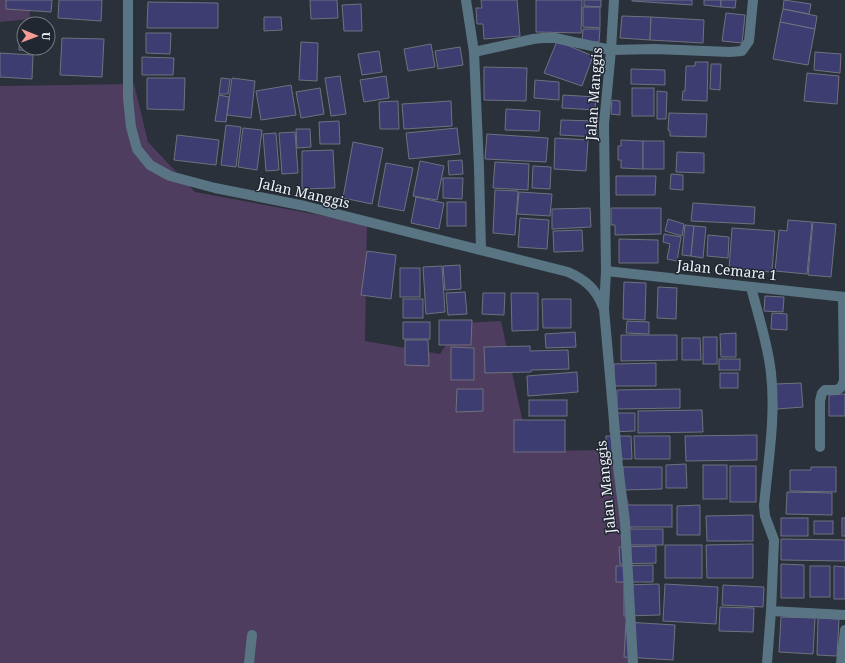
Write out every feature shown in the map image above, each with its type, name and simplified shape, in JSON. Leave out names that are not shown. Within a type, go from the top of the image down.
[{"type":"street","name":"Jalan Manggis","points":[[128,0],[128,98],[130,127],[137,149],[150,165],[170,176],[200,184],[305,206],[568,272],[582,278],[592,288],[599,297],[604,309]]},
{"type":"street","points":[[466,0],[474,52],[481,250]]},
{"type":"street","name":"Jalan Manggis","points":[[614,0],[604,124],[606,271],[604,309],[618,466],[625,522],[633,663]]},
{"type":"street","points":[[474,52],[543,38],[555,38],[611,50],[655,48],[730,52],[742,51],[749,41],[754,0]]},
{"type":"street","name":"Jalan Cemara 1","points":[[606,271],[844,297]]},
{"type":"street","points":[[751,287],[769,356],[771,374],[772,426],[764,506],[765,516],[774,540],[767,663]]},
{"type":"street","points":[[820,447],[820,402],[822,393],[825,390],[838,390],[842,386],[844,380],[844,297]]},
{"type":"street","points":[[771,611],[845,615]]},
{"type":"street","points":[[841,663],[845,630]]},
{"type":"street","points":[[249,663],[252,634]]},
{"type":"shaded area","points":[[0,0],[29,0],[30,16],[16,16],[16,20],[0,22]]},
{"type":"shaded area","points":[[134,84],[148,142],[195,192],[367,224],[365,341],[440,354],[460,323],[501,321],[529,451],[612,450],[633,515],[634,663],[0,663],[0,86]]},
{"type":"building","points":[[6,0],[52,0],[51,12],[6,9]]},
{"type":"building","points":[[59,0],[102,0],[101,21],[58,18]]},
{"type":"building","points":[[310,0],[337,0],[338,18],[311,19]]},
{"type":"building","points":[[481,0],[517,0],[520,36],[484,39],[483,24],[477,24],[476,8],[482,8]]},
{"type":"building","points":[[536,0],[582,0],[581,33],[536,32]]},
{"type":"building","points":[[584,0],[601,0],[601,7],[584,6]]},
{"type":"building","points":[[692,0],[692,5],[632,1]]},
{"type":"building","points":[[704,0],[721,0],[721,7],[704,5]]},
{"type":"building","points":[[721,0],[736,0],[735,8],[721,7]]},
{"type":"building","points":[[784,0],[811,4],[809,14],[783,9]]},
{"type":"building","points":[[148,2],[218,3],[218,28],[147,28]]},
{"type":"building","points":[[361,4],[362,31],[344,31],[342,5]]},
{"type":"building","points":[[583,7],[600,7],[600,28],[583,27]]},
{"type":"building","points":[[783,9],[817,16],[815,29],[780,22]]},
{"type":"building","points":[[726,13],[745,15],[742,43],[722,41]]},
{"type":"building","points":[[622,16],[651,17],[650,40],[620,38]]},
{"type":"building","points":[[264,17],[281,17],[282,30],[264,31]]},
{"type":"building","points":[[651,17],[704,20],[703,43],[650,40]]},
{"type":"building","points":[[780,22],[815,29],[808,65],[773,59]]},
{"type":"building","points":[[583,29],[600,29],[599,42],[582,42]]},
{"type":"building","points":[[146,33],[171,33],[170,54],[146,53]]},
{"type":"building","points":[[62,38],[104,39],[102,77],[60,75]]},
{"type":"building","points":[[557,41],[593,56],[582,86],[544,73]]},
{"type":"building","points":[[301,42],[318,43],[317,81],[299,80]]},
{"type":"building","points":[[431,44],[435,67],[408,71],[404,49]]},
{"type":"building","points":[[460,47],[463,65],[438,69],[435,51]]},
{"type":"building","points":[[379,51],[382,72],[362,75],[358,54]]},
{"type":"building","points":[[815,52],[841,54],[840,73],[814,70]]},
{"type":"building","points":[[0,53],[16,54],[16,56],[33,56],[32,79],[0,77]]},
{"type":"building","points":[[142,57],[174,58],[173,75],[142,75]]},
{"type":"building","points":[[695,62],[708,62],[707,101],[682,100],[683,91],[685,91],[686,66],[695,66]]},
{"type":"building","points":[[711,64],[721,64],[720,90],[710,89]]},
{"type":"building","points":[[484,67],[527,68],[526,101],[484,100]]},
{"type":"building","points":[[631,69],[665,70],[665,85],[631,84]]},
{"type":"building","points":[[807,73],[839,76],[837,104],[804,101]]},
{"type":"building","points":[[340,76],[346,114],[331,116],[325,78]]},
{"type":"building","points":[[386,76],[389,98],[364,102],[360,80]]},
{"type":"building","points":[[147,78],[185,78],[184,110],[147,109]]},
{"type":"building","points":[[221,78],[230,79],[228,94],[219,94]]},
{"type":"building","points":[[232,78],[255,81],[251,118],[227,115]]},
{"type":"building","points":[[535,80],[559,82],[559,100],[534,98]]},
{"type":"building","points":[[291,85],[296,115],[261,120],[256,91]]},
{"type":"building","points":[[320,88],[324,114],[301,118],[296,92]]},
{"type":"building","points":[[632,88],[654,88],[654,116],[632,116]]},
{"type":"building","points":[[657,91],[667,92],[666,119],[657,119]]},
{"type":"building","points":[[219,95],[229,97],[226,122],[215,121]]},
{"type":"building","points":[[563,95],[596,97],[595,110],[562,108]]},
{"type":"building","points":[[612,100],[620,101],[620,115],[611,114]]},
{"type":"building","points":[[398,101],[399,129],[380,129],[379,102]]},
{"type":"building","points":[[451,101],[452,126],[404,129],[402,104]]},
{"type":"building","points":[[506,109],[540,111],[539,131],[505,130]]},
{"type":"building","points":[[669,113],[707,114],[706,137],[670,136],[670,131],[668,130]]},
{"type":"building","points":[[561,120],[597,121],[597,137],[560,135]]},
{"type":"building","points":[[339,121],[340,144],[320,144],[319,122]]},
{"type":"building","points":[[226,125],[241,127],[236,167],[221,165]]},
{"type":"building","points":[[243,128],[262,130],[257,170],[238,167]]},
{"type":"building","points":[[457,128],[460,154],[409,159],[406,133]]},
{"type":"building","points":[[296,129],[310,129],[311,147],[297,148]]},
{"type":"building","points":[[295,132],[298,173],[282,174],[279,133]]},
{"type":"building","points":[[276,133],[279,170],[266,171],[263,134]]},
{"type":"building","points":[[487,134],[548,138],[546,162],[485,159]]},
{"type":"building","points":[[177,135],[219,140],[216,165],[174,160]]},
{"type":"building","points":[[555,138],[588,140],[586,171],[554,169]]},
{"type":"building","points":[[621,140],[643,141],[643,169],[621,168],[621,160],[618,160],[618,146],[621,146]]},
{"type":"building","points":[[643,141],[664,141],[664,169],[643,169]]},
{"type":"building","points":[[353,142],[383,148],[372,204],[343,198]]},
{"type":"building","points":[[333,150],[335,188],[302,189],[302,151]]},
{"type":"building","points":[[677,152],[704,153],[704,173],[676,172]]},
{"type":"building","points":[[462,160],[463,174],[449,175],[448,161]]},
{"type":"building","points":[[420,161],[444,166],[437,200],[413,196]]},
{"type":"building","points":[[495,162],[529,164],[528,190],[493,188]]},
{"type":"building","points":[[386,163],[413,168],[404,211],[378,206]]},
{"type":"building","points":[[533,166],[551,167],[550,189],[532,188]]},
{"type":"building","points":[[671,174],[683,175],[683,190],[670,189]]},
{"type":"building","points":[[616,176],[656,176],[655,195],[616,195]]},
{"type":"building","points":[[443,178],[463,178],[462,199],[443,198]]},
{"type":"building","points":[[495,190],[518,191],[515,235],[493,233]]},
{"type":"building","points":[[519,192],[552,194],[550,216],[517,214]]},
{"type":"building","points":[[416,197],[444,203],[439,229],[411,223]]},
{"type":"building","points":[[447,202],[466,202],[466,226],[447,226]]},
{"type":"building","points":[[693,203],[755,207],[754,224],[691,221]]},
{"type":"building","points":[[590,208],[591,227],[552,229],[552,209]]},
{"type":"building","points":[[611,208],[661,208],[661,234],[615,235],[615,225],[611,225]]},
{"type":"building","points":[[520,218],[549,220],[547,249],[518,247]]},
{"type":"building","points":[[668,219],[684,224],[682,236],[665,231]]},
{"type":"building","points":[[788,220],[812,222],[807,274],[775,271],[779,230],[787,231]]},
{"type":"building","points":[[813,222],[836,224],[831,277],[808,275]]},
{"type":"building","points":[[685,225],[694,226],[691,256],[682,255]]},
{"type":"building","points":[[694,226],[706,227],[703,258],[691,256]]},
{"type":"building","points":[[732,228],[775,231],[772,272],[729,269]]},
{"type":"building","points":[[582,230],[583,251],[554,252],[553,231]]},
{"type":"building","points":[[664,234],[681,237],[677,261],[667,259],[670,244],[663,242]]},
{"type":"building","points":[[708,235],[729,237],[728,258],[707,256]]},
{"type":"building","points":[[619,239],[658,240],[658,263],[619,263]]},
{"type":"building","points":[[367,251],[396,255],[391,299],[361,295]]},
{"type":"building","points":[[460,265],[461,289],[445,290],[443,266]]},
{"type":"building","points":[[442,266],[445,312],[426,314],[423,267]]},
{"type":"building","points":[[400,268],[420,268],[420,297],[400,297]]},
{"type":"building","points":[[624,282],[646,283],[645,320],[623,319]]},
{"type":"building","points":[[658,287],[677,288],[676,319],[657,318]]},
{"type":"building","points":[[465,292],[467,314],[448,315],[446,293]]},
{"type":"building","points":[[483,293],[505,293],[504,315],[482,314]]},
{"type":"building","points":[[511,293],[538,293],[538,330],[512,331]]},
{"type":"building","points":[[765,296],[784,297],[783,312],[764,311]]},
{"type":"building","points":[[403,299],[423,299],[423,318],[403,318]]},
{"type":"building","points":[[542,299],[571,299],[571,328],[543,328]]},
{"type":"building","points":[[772,313],[787,314],[787,330],[771,329]]},
{"type":"building","points":[[439,320],[472,320],[471,345],[439,345]]},
{"type":"building","points":[[627,321],[649,322],[649,334],[626,333]]},
{"type":"building","points":[[403,322],[430,322],[430,339],[403,339]]},
{"type":"building","points":[[575,332],[576,347],[546,348],[545,334]]},
{"type":"building","points":[[736,333],[736,357],[721,357],[720,334]]},
{"type":"building","points":[[621,335],[677,335],[677,360],[621,361]]},
{"type":"building","points":[[703,337],[717,337],[717,364],[703,364]]},
{"type":"building","points":[[682,338],[700,338],[701,360],[682,360]]},
{"type":"building","points":[[405,340],[428,340],[429,366],[405,365]]},
{"type":"building","points":[[530,346],[530,351],[568,350],[569,369],[485,373],[484,347]]},
{"type":"building","points":[[451,347],[474,348],[474,380],[451,380]]},
{"type":"building","points":[[719,359],[740,359],[740,370],[719,370]]},
{"type":"building","points":[[656,363],[656,386],[614,386],[614,364]]},
{"type":"building","points":[[577,372],[578,392],[528,396],[527,376]]},
{"type":"building","points":[[720,373],[738,373],[738,388],[720,388]]},
{"type":"building","points":[[801,383],[803,407],[777,409],[775,384]]},
{"type":"building","points":[[457,389],[483,389],[483,411],[456,412]]},
{"type":"building","points":[[680,389],[680,408],[617,409],[617,390]]},
{"type":"building","points":[[845,394],[845,416],[829,416],[829,395]]},
{"type":"building","points":[[529,400],[567,400],[567,416],[529,416]]},
{"type":"building","points":[[702,410],[703,432],[638,433],[638,411]]},
{"type":"building","points":[[610,413],[635,413],[635,431],[610,432]]},
{"type":"building","points":[[514,420],[565,420],[565,452],[514,452]]},
{"type":"building","points":[[757,435],[757,460],[686,461],[685,436]]},
{"type":"building","points":[[606,436],[631,436],[632,459],[606,459]]},
{"type":"building","points":[[634,436],[670,436],[670,459],[635,459]]},
{"type":"building","points":[[686,464],[687,488],[666,488],[666,465]]},
{"type":"building","points":[[703,465],[727,465],[727,499],[703,499]]},
{"type":"building","points":[[730,466],[756,466],[756,502],[730,502]]},
{"type":"building","points":[[623,467],[662,467],[662,489],[623,490]]},
{"type":"building","points":[[811,467],[836,467],[836,492],[790,491],[790,470],[811,470]]},
{"type":"building","points":[[787,492],[832,493],[832,515],[786,514]]},
{"type":"building","points":[[626,505],[672,505],[672,527],[626,527]]},
{"type":"building","points":[[700,505],[700,535],[677,535],[677,506]]},
{"type":"building","points":[[753,515],[753,541],[707,541],[706,516]]},
{"type":"building","points":[[781,518],[808,518],[808,536],[781,536]]},
{"type":"building","points":[[842,518],[845,518],[845,536],[842,536]]},
{"type":"building","points":[[814,521],[833,521],[833,534],[814,534]]},
{"type":"building","points":[[626,529],[663,529],[663,545],[626,545]]},
{"type":"building","points":[[781,539],[845,540],[845,561],[781,560]]},
{"type":"building","points":[[753,544],[753,578],[707,578],[706,545]]},
{"type":"building","points":[[665,545],[702,545],[702,578],[665,578]]},
{"type":"building","points":[[656,546],[656,563],[620,564],[619,547]]},
{"type":"building","points":[[781,564],[804,565],[804,598],[781,598]]},
{"type":"building","points":[[653,565],[653,582],[616,582],[616,566]]},
{"type":"building","points":[[810,566],[830,566],[830,597],[810,597]]},
{"type":"building","points":[[834,566],[845,567],[845,599],[834,599]]},
{"type":"building","points":[[659,584],[660,615],[624,616],[624,585]]},
{"type":"building","points":[[665,584],[718,587],[716,624],[663,621]]},
{"type":"building","points":[[723,585],[764,587],[763,607],[722,605]]},
{"type":"building","points":[[720,607],[754,608],[753,632],[719,631]]},
{"type":"building","points":[[781,617],[815,618],[813,654],[779,652]]},
{"type":"building","points":[[818,618],[839,619],[837,656],[817,655]]},
{"type":"building","points":[[626,622],[675,625],[673,660],[624,657]]}]
